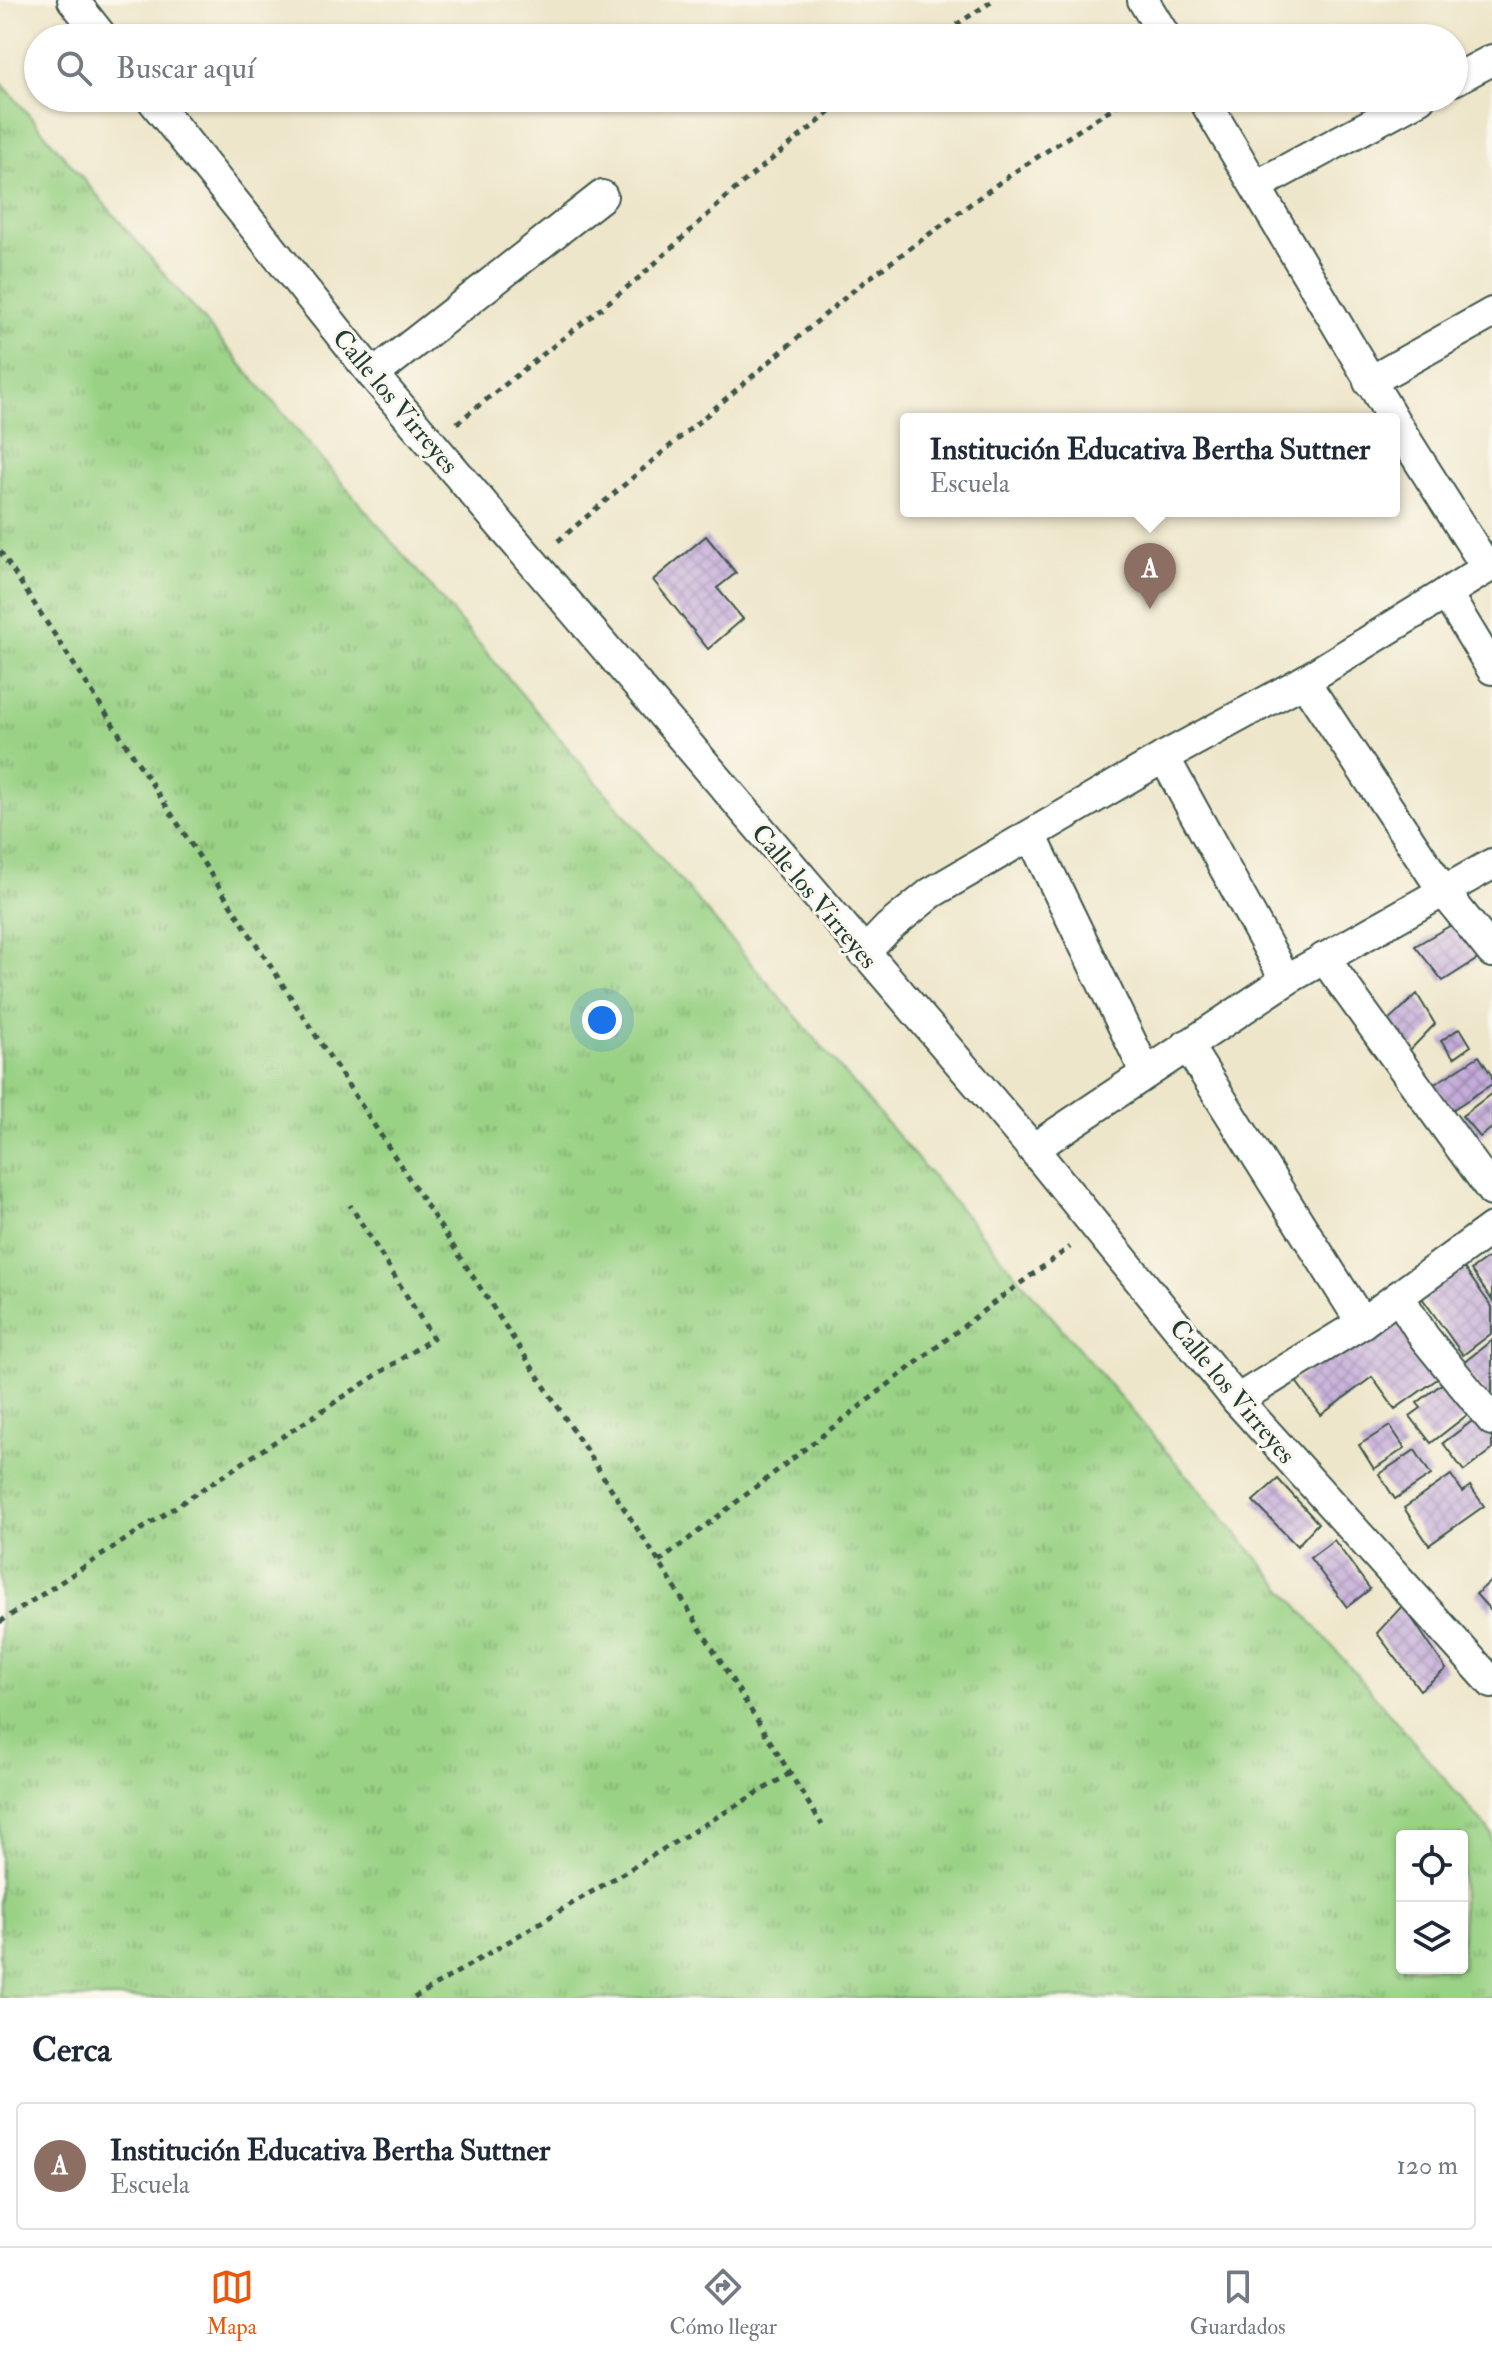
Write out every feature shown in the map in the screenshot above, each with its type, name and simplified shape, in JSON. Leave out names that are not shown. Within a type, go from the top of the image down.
[{"type":"street","points":[[73,0],[92,24]]},
{"type":"street","points":[[1143,0],[1158,24]]},
{"type":"street","points":[[1468,73],[1492,60]]},
{"type":"street","name":"Calle los Virreyes","points":[[162,112],[373,375],[1033,1149],[1237,1400],[1492,1683]]},
{"type":"street","points":[[1211,112],[1389,413]]},
{"type":"street","points":[[1256,186],[1394,112]]},
{"type":"street","points":[[373,375],[602,196]]},
{"type":"street","points":[[1369,382],[1492,313]]},
{"type":"street","points":[[864,953],[888,928],[931,893],[1164,757],[1304,681],[1489,566],[1400,431]]},
{"type":"street","points":[[1446,593],[1492,669]]},
{"type":"street","points":[[1304,681],[1444,892],[1492,952]]},
{"type":"street","points":[[1164,757],[1286,980]]},
{"type":"street","points":[[1031,835],[1146,1073]]},
{"type":"street","points":[[1033,1149],[1286,980],[1492,864]]},
{"type":"street","points":[[1324,958],[1492,1191]]},
{"type":"street","points":[[1187,1045],[1362,1323]]},
{"type":"street","points":[[1237,1400],[1362,1323],[1492,1228]]},
{"type":"street","points":[[1399,1297],[1424,1337],[1492,1420]]},
{"type":"path","points":[[957,24],[994,0]]},
{"type":"path","points":[[431,444],[640,277],[741,184],[831,112]]},
{"type":"path","points":[[532,563],[860,285],[1010,175],[1107,112]]},
{"type":"path","points":[[0,551],[659,1562],[822,1825]]},
{"type":"path","points":[[0,1622],[433,1338],[350,1205]]},
{"type":"path","points":[[659,1562],[996,1301],[1097,1227]]},
{"type":"path","points":[[414,1998],[789,1774]]},
{"type":"green space","points":[[0,81],[24,112],[1492,1834],[1492,1998],[0,1998]]},
{"type":"building","points":[[706,536],[736,573],[717,588],[743,619],[708,649],[653,580]]},
{"type":"building","points":[[1453,924],[1479,958],[1443,981],[1415,946]]},
{"type":"building","points":[[1417,994],[1435,1024],[1410,1050],[1387,1022]]},
{"type":"building","points":[[1460,1028],[1471,1046],[1454,1058],[1441,1041]]},
{"type":"building","points":[[1479,1056],[1492,1076],[1492,1084],[1449,1112],[1433,1085]]},
{"type":"building","points":[[1492,1093],[1492,1128],[1480,1137],[1462,1116]]},
{"type":"building","points":[[1492,1255],[1492,1300],[1471,1270]]},
{"type":"building","points":[[1459,1261],[1492,1307],[1492,1333],[1463,1355],[1417,1291]]},
{"type":"building","points":[[1394,1307],[1443,1375],[1395,1409],[1372,1377],[1321,1415],[1295,1380]]},
{"type":"building","points":[[1492,1340],[1492,1403],[1462,1364]]},
{"type":"building","points":[[1452,1376],[1476,1408],[1431,1443],[1410,1416],[1421,1408],[1417,1403]]},
{"type":"building","points":[[1479,1416],[1492,1433],[1492,1450],[1464,1471],[1443,1443]]},
{"type":"building","points":[[1390,1426],[1405,1448],[1374,1469],[1359,1445]]},
{"type":"building","points":[[1415,1450],[1431,1475],[1395,1499],[1379,1474]]},
{"type":"building","points":[[1451,1475],[1463,1492],[1470,1486],[1484,1506],[1429,1545],[1404,1508]]},
{"type":"building","points":[[1278,1479],[1318,1523],[1297,1546],[1253,1501]]},
{"type":"building","points":[[1334,1540],[1370,1589],[1347,1607],[1310,1558]]},
{"type":"building","points":[[1492,1580],[1492,1612],[1476,1594]]},
{"type":"building","points":[[1403,1605],[1446,1669],[1420,1690],[1377,1633]]},
{"type":"place","name":"Institución Educativa Bertha Suttner","points":[[1150,609]]}]
